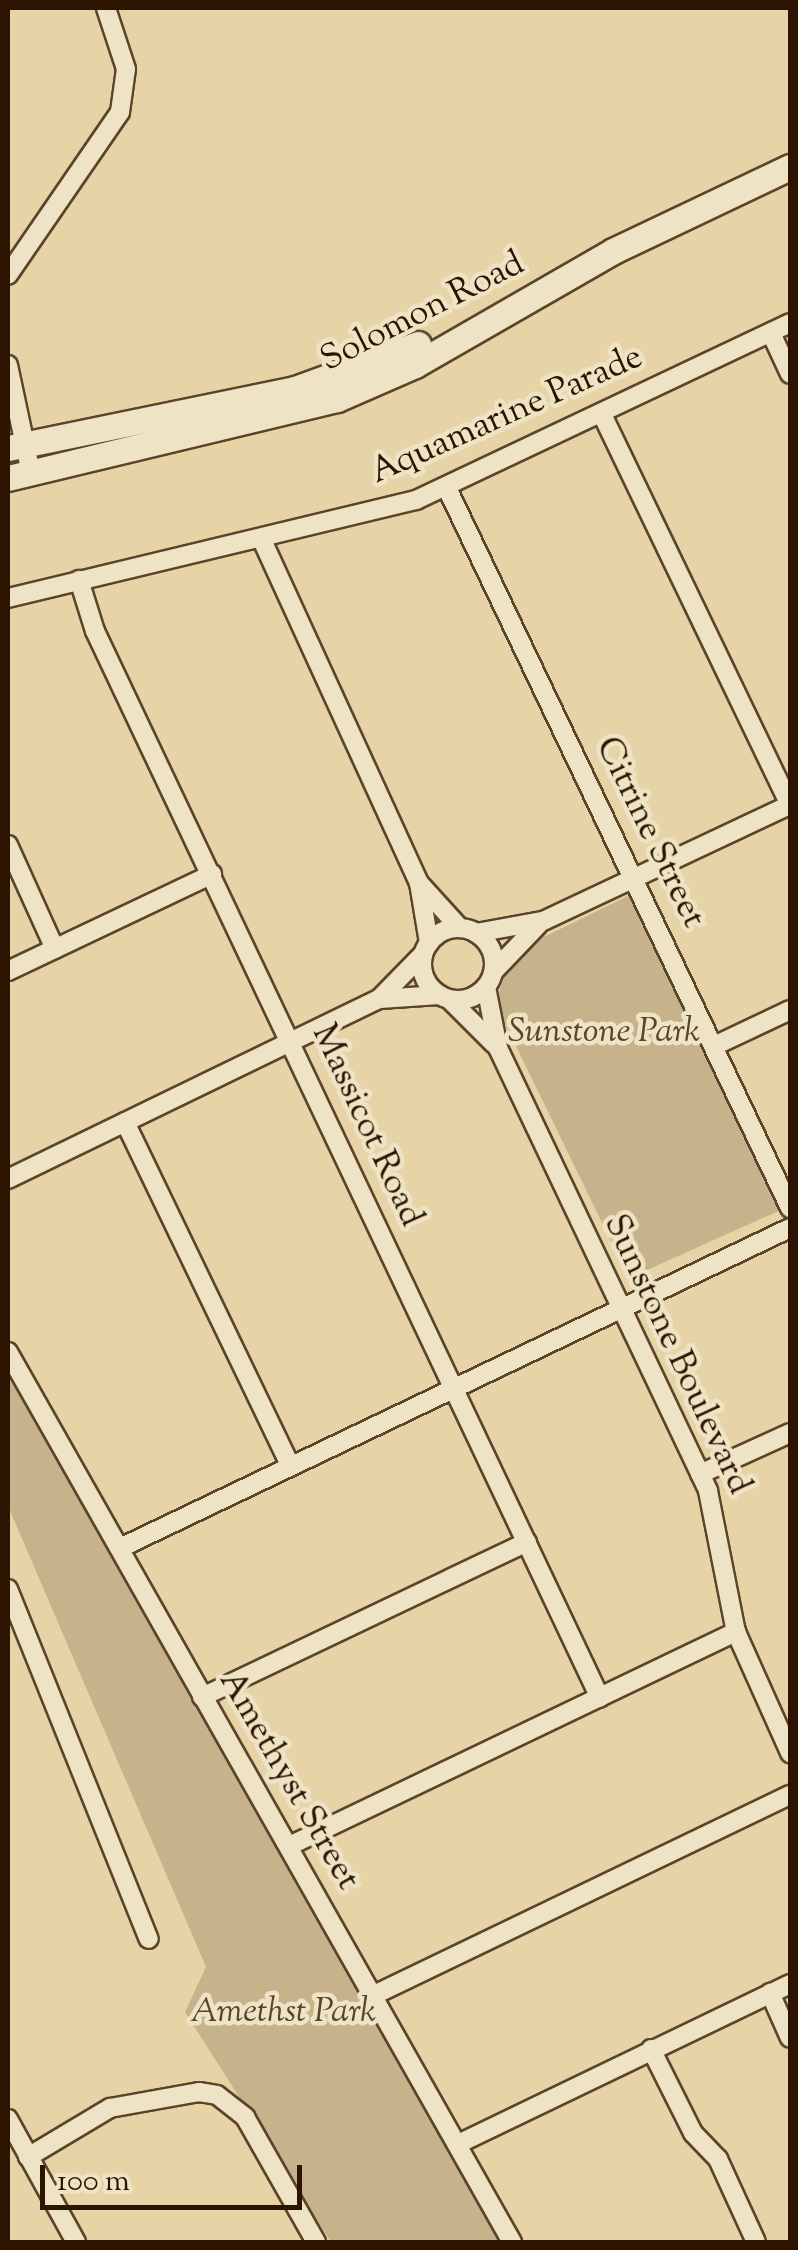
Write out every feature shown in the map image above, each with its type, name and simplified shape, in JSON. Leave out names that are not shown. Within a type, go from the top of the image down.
[{"type":"main road","name":"Solomon Road","points":[[16,446],[295,390],[395,355],[597,242],[790,149]]},
{"type":"main road","name":"Solomon Road","points":[[19,476],[337,399],[415,365],[646,234],[790,168]]},
{"type":"street","points":[[8,275],[120,112],[126,69],[106,8]]},
{"type":"street","name":"Aquamarine Parade","points":[[8,598],[262,540],[446,486],[790,323]]},
{"type":"street","points":[[771,333],[790,374]]},
{"type":"street","points":[[8,365],[19,476]]},
{"type":"street","points":[[8,1179],[379,999],[426,948],[468,930],[543,921],[790,805],[602,413]]},
{"type":"street","name":"Citrine Street","points":[[446,486],[790,1208]]},
{"type":"street","points":[[262,540],[418,883],[426,948],[424,978],[445,998]]},
{"type":"street","name":"Massicot Road","points":[[79,580],[95,631],[600,1698]]},
{"type":"street","points":[[8,845],[55,949]]},
{"type":"street","points":[[8,972],[212,874]]},
{"type":"street","points":[[418,883],[490,948],[490,979]]},
{"type":"street","points":[[379,999],[470,998],[543,921]]},
{"type":"street","name":"Sunstone Boulevard","points":[[490,979],[498,1048],[700,1474],[716,1519],[736,1632],[790,1752]]},
{"type":"street","name":"Sunstone Boulevard","points":[[445,998],[498,1048]]},
{"type":"street","points":[[714,1046],[790,1010]]},
{"type":"street","points":[[124,1122],[290,1466]]},
{"type":"street","points":[[120,1548],[790,1228]]},
{"type":"street","name":"Amethyst Street","points":[[8,1352],[512,2242]]},
{"type":"street","points":[[700,1474],[790,1433]]},
{"type":"street","points":[[202,1697],[528,1542]]},
{"type":"street","points":[[8,1589],[149,1940]]},
{"type":"street","points":[[289,1846],[736,1632]]},
{"type":"street","points":[[372,1996],[790,1795]]},
{"type":"street","points":[[458,2144],[790,1984]]},
{"type":"street","points":[[770,1994],[790,2038]]},
{"type":"street","points":[[651,2050],[693,2133],[718,2158],[756,2242]]},
{"type":"street","points":[[28,2156],[110,2108],[199,2092],[217,2095],[245,2117],[316,2242]]},
{"type":"street","points":[[8,2119],[76,2242]]},
{"type":"green space","name":"Sunstone Park","points":[[632,894],[783,1209],[629,1278],[495,1003],[513,952]]},
{"type":"green space","name":"Amethst Park","points":[[8,1359],[507,2242],[331,2242],[185,2012],[206,1967],[8,1506]]}]
